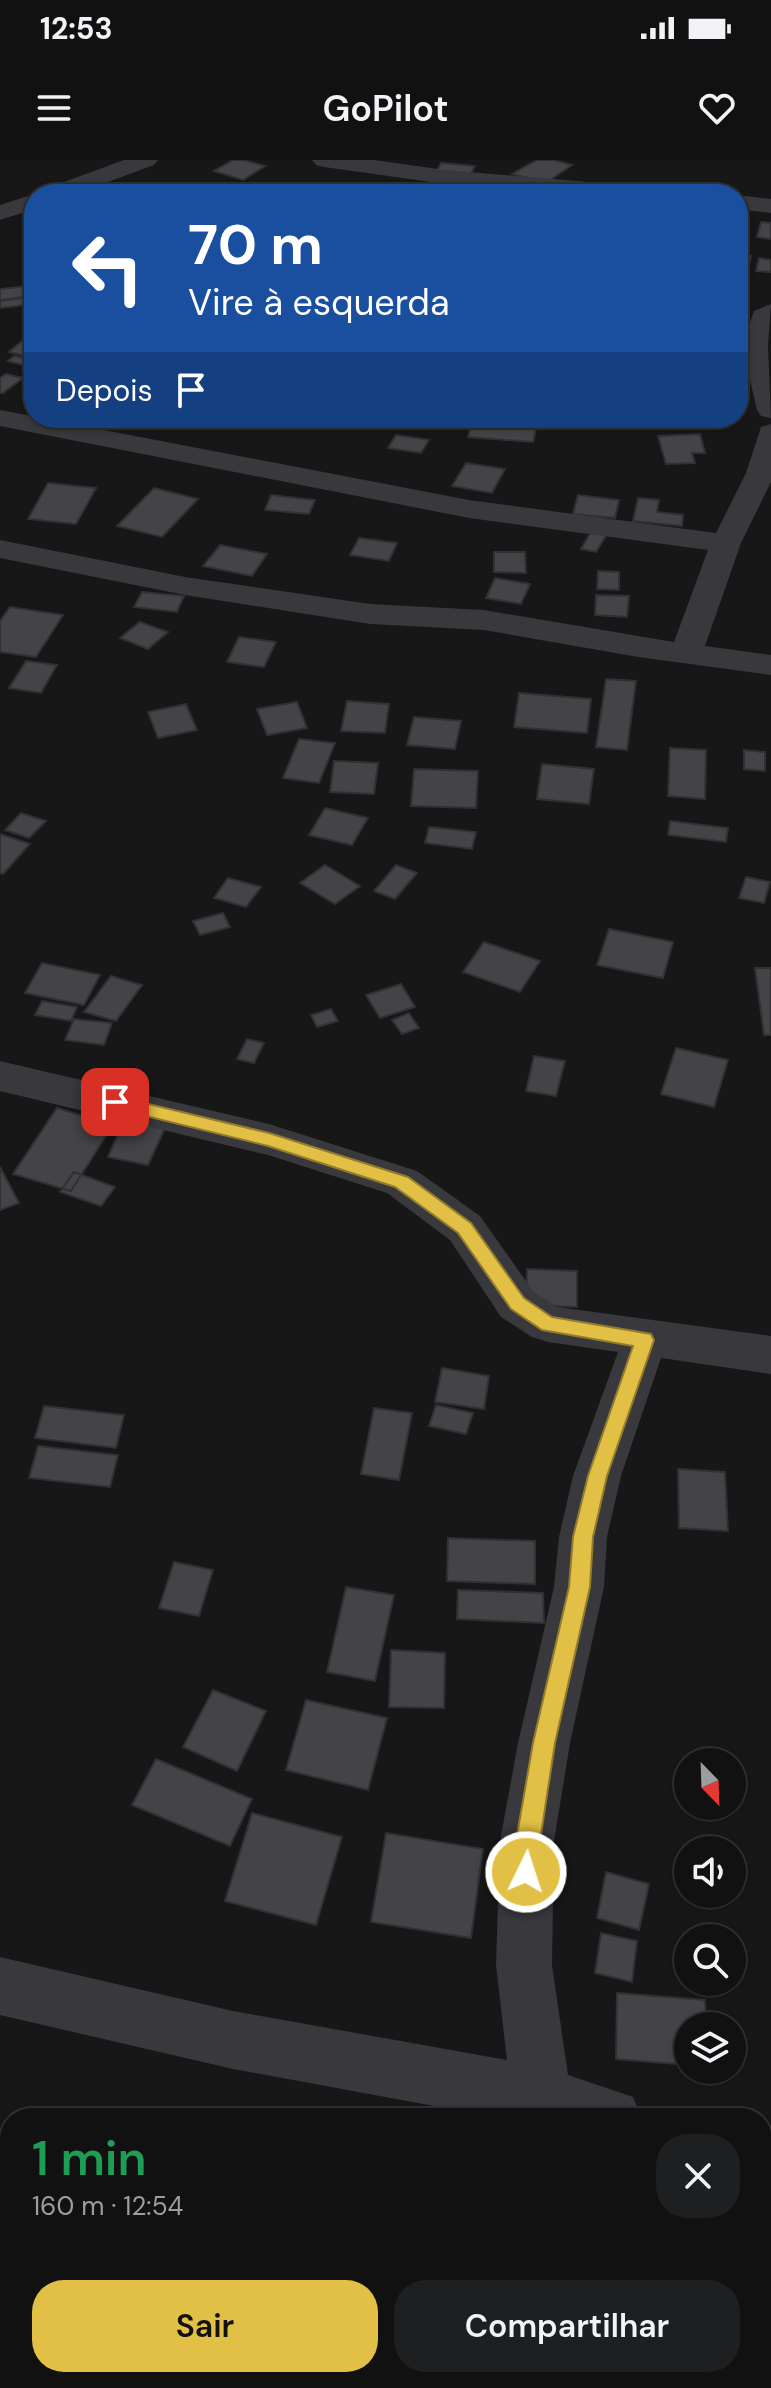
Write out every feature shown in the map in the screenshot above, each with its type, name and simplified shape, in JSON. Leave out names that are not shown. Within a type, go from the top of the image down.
[{"type":"street","points":[[80,184],[146,160]]},
{"type":"street","points":[[324,160],[445,177],[529,184]]},
{"type":"street","points":[[748,203],[771,206]]},
{"type":"street","points":[[0,213],[24,205]]},
{"type":"street","points":[[771,312],[763,317],[755,346],[771,410]]},
{"type":"street","points":[[0,418],[24,423]]},
{"type":"street","points":[[52,428],[469,509],[564,524],[726,543]]},
{"type":"street","points":[[686,654],[726,543],[761,473],[771,433]]},
{"type":"street","points":[[0,549],[185,586],[370,614],[484,620],[771,665]]},
{"type":"street","points":[[0,1076],[269,1140],[402,1182],[465,1228],[517,1304],[548,1324],[645,1340],[771,1355]]},
{"type":"street","points":[[541,2096],[524,1965],[527,1841],[544,1743],[579,1587],[583,1537],[597,1476],[645,1340]]},
{"type":"street","points":[[0,1986],[233,2040],[541,2096],[580,2108]]},
{"type":"building","points":[[233,160],[265,166],[243,180],[214,171]]},
{"type":"building","points":[[537,160],[554,160],[572,165],[546,183],[512,174]]},
{"type":"building","points":[[441,163],[475,166],[470,175],[436,172]]},
{"type":"building","points":[[761,222],[771,223],[771,239],[757,237]]},
{"type":"building","points":[[759,258],[771,260],[771,272],[756,271]]},
{"type":"building","points":[[24,286],[24,297],[0,300],[0,289]]},
{"type":"building","points":[[23,298],[24,305],[0,308],[0,301]]},
{"type":"building","points":[[23,340],[24,340],[24,356],[9,352]]},
{"type":"building","points":[[14,356],[24,358],[24,365],[8,361]]},
{"type":"building","points":[[6,374],[23,378],[0,393],[0,378]]},
{"type":"building","points":[[470,428],[536,428],[533,442],[468,437]]},
{"type":"building","points":[[700,434],[705,453],[692,453],[695,463],[666,464],[658,436]]},
{"type":"building","points":[[396,435],[429,440],[421,453],[388,448]]},
{"type":"building","points":[[466,463],[505,469],[492,493],[452,486]]},
{"type":"building","points":[[48,483],[96,488],[76,524],[28,519]]},
{"type":"building","points":[[154,488],[198,499],[162,537],[117,526]]},
{"type":"building","points":[[271,495],[315,500],[309,514],[265,510]]},
{"type":"building","points":[[578,495],[619,500],[615,518],[573,514]]},
{"type":"building","points":[[638,498],[659,500],[657,512],[683,515],[682,526],[633,521]]},
{"type":"building","points":[[592,530],[607,534],[596,552],[581,549]]},
{"type":"building","points":[[359,538],[397,543],[389,561],[350,555]]},
{"type":"building","points":[[220,545],[267,554],[252,576],[203,566]]},
{"type":"building","points":[[494,552],[525,552],[526,573],[494,572]]},
{"type":"building","points":[[598,571],[619,572],[619,590],[597,589]]},
{"type":"building","points":[[495,578],[530,584],[521,604],[486,598]]},
{"type":"building","points":[[142,592],[184,596],[177,612],[134,607]]},
{"type":"building","points":[[596,595],[629,596],[627,617],[595,615]]},
{"type":"building","points":[[10,607],[63,615],[36,657],[0,652],[0,621]]},
{"type":"building","points":[[140,622],[168,632],[148,649],[120,638]]},
{"type":"building","points":[[239,637],[276,642],[264,667],[227,662]]},
{"type":"building","points":[[26,661],[57,665],[41,693],[9,688]]},
{"type":"building","points":[[606,679],[636,681],[627,750],[596,747]]},
{"type":"building","points":[[519,693],[591,699],[587,733],[514,727]]},
{"type":"building","points":[[347,701],[389,704],[385,733],[341,731]]},
{"type":"building","points":[[297,702],[307,728],[267,735],[257,709]]},
{"type":"building","points":[[186,704],[197,730],[158,738],[148,712]]},
{"type":"building","points":[[414,717],[461,721],[455,749],[407,745]]},
{"type":"building","points":[[299,739],[335,743],[319,783],[283,778]]},
{"type":"building","points":[[670,748],[706,750],[705,799],[668,796]]},
{"type":"building","points":[[744,750],[765,752],[765,771],[744,769]]},
{"type":"building","points":[[334,761],[378,763],[374,794],[330,792]]},
{"type":"building","points":[[542,764],[594,769],[589,804],[537,799]]},
{"type":"building","points":[[414,769],[478,771],[476,808],[411,806]]},
{"type":"building","points":[[325,808],[368,818],[352,845],[309,835]]},
{"type":"building","points":[[21,813],[46,821],[29,838],[5,830]]},
{"type":"building","points":[[670,821],[728,828],[726,842],[668,835]]},
{"type":"building","points":[[429,827],[476,832],[472,849],[425,843]]},
{"type":"building","points":[[0,834],[30,844],[3,874],[0,873]]},
{"type":"building","points":[[325,865],[360,886],[335,904],[300,883]]},
{"type":"building","points":[[396,865],[417,873],[395,899],[374,891]]},
{"type":"building","points":[[746,877],[770,882],[764,903],[739,898]]},
{"type":"building","points":[[228,878],[261,887],[246,907],[214,898]]},
{"type":"building","points":[[223,913],[230,927],[200,935],[193,921]]},
{"type":"building","points":[[609,929],[673,942],[663,978],[597,965]]},
{"type":"building","points":[[484,942],[540,961],[520,992],[463,972]]},
{"type":"building","points":[[42,963],[100,975],[84,1005],[25,993]]},
{"type":"building","points":[[755,968],[771,968],[771,1035],[764,1035]]},
{"type":"building","points":[[111,976],[142,985],[116,1021],[84,1012]]},
{"type":"building","points":[[401,984],[415,1007],[380,1018],[366,995]]},
{"type":"building","points":[[42,1001],[77,1007],[71,1021],[35,1015]]},
{"type":"building","points":[[331,1009],[338,1021],[317,1027],[311,1015]]},
{"type":"building","points":[[409,1013],[419,1028],[402,1034],[392,1020]]},
{"type":"building","points":[[74,1019],[112,1023],[104,1045],[65,1040]]},
{"type":"building","points":[[247,1039],[264,1043],[254,1063],[237,1059]]},
{"type":"building","points":[[676,1048],[728,1060],[714,1107],[661,1094]]},
{"type":"building","points":[[534,1056],[565,1061],[556,1096],[526,1091]]},
{"type":"building","points":[[57,1108],[113,1125],[71,1191],[13,1174]]},
{"type":"building","points":[[124,1120],[165,1128],[148,1165],[108,1157]]},
{"type":"building","points":[[0,1167],[19,1203],[0,1210]]},
{"type":"building","points":[[74,1172],[115,1187],[101,1206],[60,1192]]},
{"type":"building","points":[[527,1269],[577,1271],[577,1307],[526,1305]]},
{"type":"building","points":[[442,1368],[489,1376],[484,1409],[435,1402]]},
{"type":"building","points":[[436,1405],[473,1413],[466,1434],[429,1426]]},
{"type":"building","points":[[44,1406],[124,1415],[116,1448],[35,1438]]},
{"type":"building","points":[[374,1408],[412,1413],[399,1480],[361,1474]]},
{"type":"building","points":[[38,1446],[118,1455],[110,1487],[29,1478]]},
{"type":"building","points":[[678,1469],[725,1472],[728,1531],[679,1528]]},
{"type":"building","points":[[448,1538],[535,1541],[535,1584],[447,1581]]},
{"type":"building","points":[[174,1562],[213,1570],[199,1616],[159,1608]]},
{"type":"building","points":[[346,1587],[394,1595],[375,1681],[327,1672]]},
{"type":"building","points":[[458,1590],[543,1593],[544,1623],[457,1619]]},
{"type":"building","points":[[391,1650],[445,1653],[444,1708],[389,1707]]},
{"type":"building","points":[[213,1690],[266,1711],[237,1771],[183,1747]]},
{"type":"building","points":[[306,1700],[387,1718],[368,1790],[286,1770]]},
{"type":"building","points":[[156,1759],[252,1799],[230,1846],[132,1805]]},
{"type":"building","points":[[252,1813],[342,1837],[316,1925],[225,1901]]},
{"type":"building","points":[[386,1833],[483,1849],[471,1938],[371,1922]]},
{"type":"building","points":[[606,1872],[649,1884],[639,1930],[597,1918]]},
{"type":"building","points":[[601,1933],[637,1941],[632,1982],[595,1973]]},
{"type":"building","points":[[617,1993],[705,2000],[705,2012],[674,2012],[674,2064],[616,2059]]},
{"type":"route","points":[[115,1102],[269,1140],[402,1182],[465,1228],[517,1304],[548,1324],[645,1340],[597,1476],[583,1537],[579,1587],[544,1743],[527,1841],[526,1872]]}]
